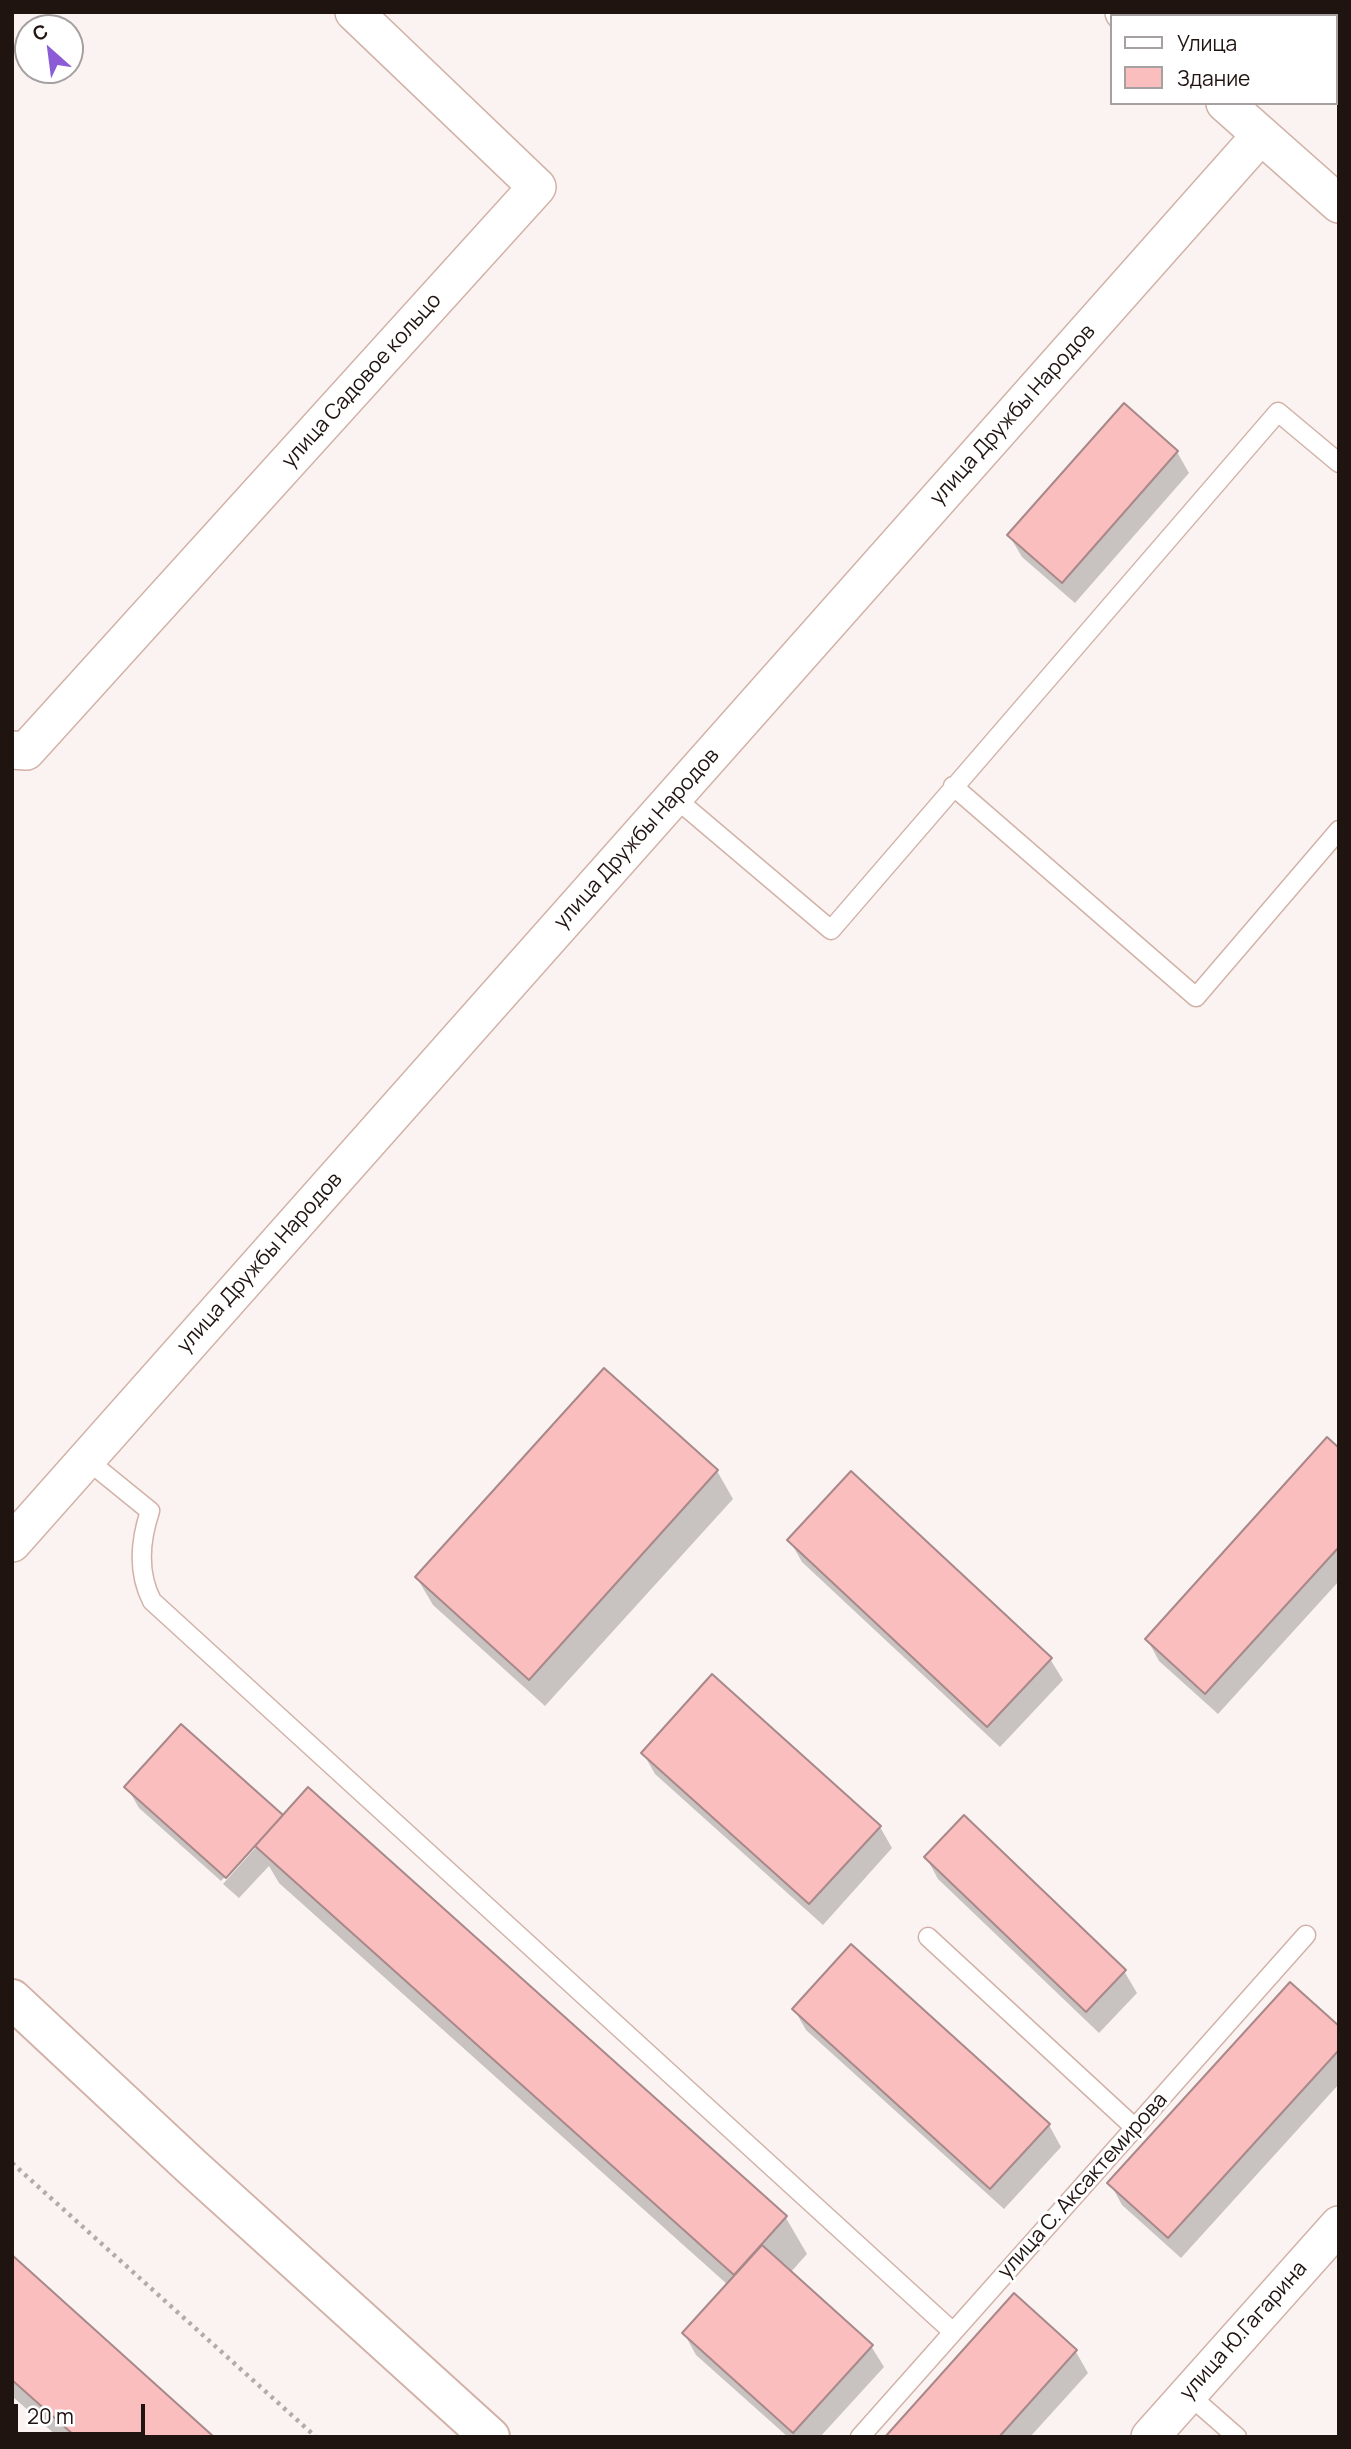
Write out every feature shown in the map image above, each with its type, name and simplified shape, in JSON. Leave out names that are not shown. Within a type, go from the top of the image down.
[{"type":"street","name":"улица Садовое кольцо","points":[[12,750],[26,751],[537,187],[354,12]]},
{"type":"street","points":[[1227,105],[1339,204]]},
{"type":"street","name":"улица Дружбы Народов","points":[[12,1543],[1261,135]]},
{"type":"street","points":[[12,1999],[192,2167],[490,2437]]},
{"type":"street","name":"улица Ю.Гагарина","points":[[1150,2437],[1339,2225]]},
{"type":"lane","points":[[674,797],[831,930],[1278,412],[1339,463]]},
{"type":"lane","points":[[954,786],[1196,997],[1339,830]]},
{"type":"lane","points":[[86,1459],[150,1511],[142,1534],[142,1560],[143,1583],[152,1601],[953,2332]]},
{"type":"lane","name":"улица С. Аксактемирова","points":[[860,2437],[1306,1935]]},
{"type":"lane","points":[[928,1937],[1134,2127]]},
{"type":"lane","points":[[1188,2394],[1237,2437]]},
{"type":"path","points":[[12,2163],[316,2437]]},
{"type":"building","points":[[1124,403],[1178,451],[1062,583],[1007,535]]},
{"type":"building","points":[[604,1368],[718,1470],[529,1680],[415,1577]]},
{"type":"building","points":[[1327,1437],[1339,1448],[1339,1547],[1205,1694],[1145,1639]]},
{"type":"building","points":[[851,1471],[1052,1658],[987,1727],[787,1540]]},
{"type":"building","points":[[712,1674],[881,1826],[809,1904],[641,1753]]},
{"type":"building","points":[[181,1724],[283,1815],[226,1878],[124,1787]]},
{"type":"building","points":[[308,1787],[787,2216],[734,2275],[255,1846]]},
{"type":"building","points":[[964,1815],[1126,1970],[1086,2012],[924,1857]]},
{"type":"building","points":[[851,1944],[1050,2124],[990,2189],[792,2009]]},
{"type":"building","points":[[1290,1982],[1339,2026],[1339,2050],[1168,2238],[1107,2183]]},
{"type":"building","points":[[762,2245],[873,2345],[793,2433],[682,2333]]},
{"type":"building","points":[[12,2255],[214,2437],[76,2437],[12,2380]]},
{"type":"building","points":[[1014,2293],[1077,2350],[999,2437],[885,2437]]}]
